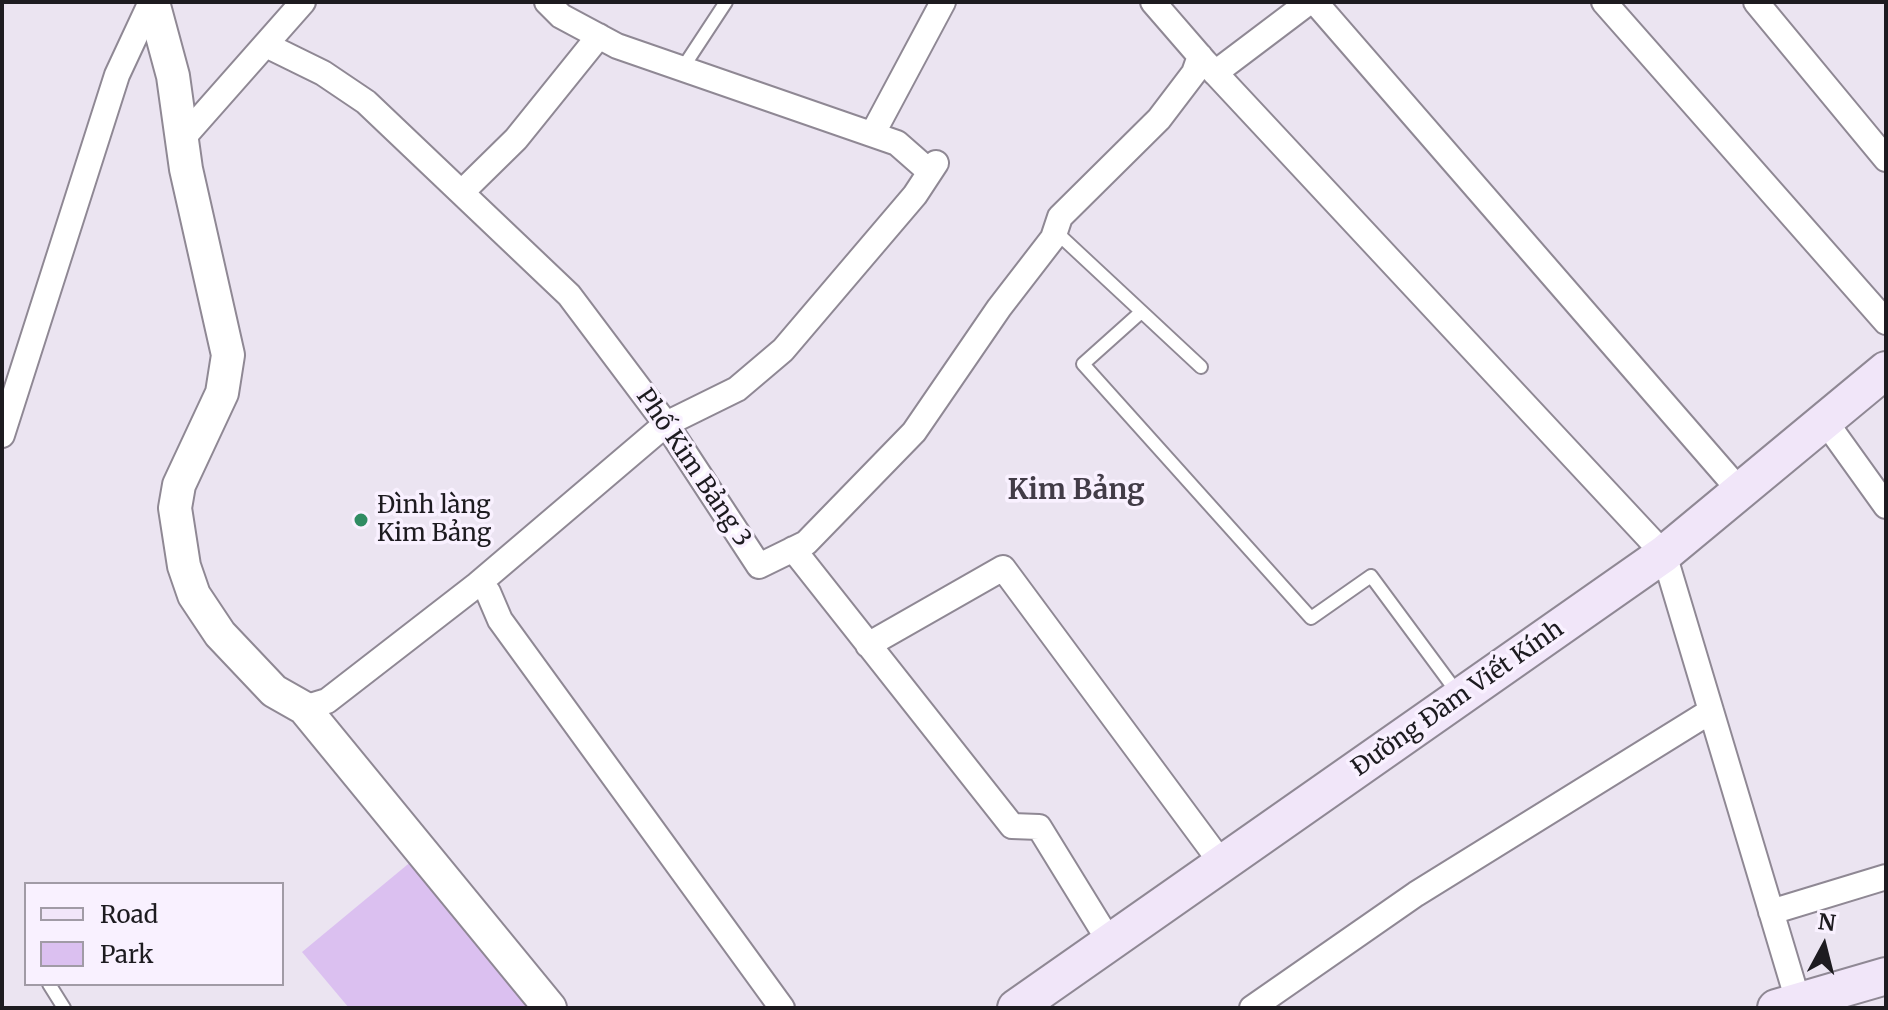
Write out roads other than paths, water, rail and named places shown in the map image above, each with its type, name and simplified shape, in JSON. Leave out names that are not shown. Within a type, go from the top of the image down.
[{"type":"main road","name":"Đường Đàm Viết Kính","points":[[1016,1008],[1664,554],[1886,370]]},
{"type":"main road","points":[[1787,1005],[1886,976]]},
{"type":"street","points":[[152,2],[173,76],[206,266],[218,304],[228,355],[222,393],[179,485],[175,508],[184,566],[194,595],[220,634],[274,691],[304,708],[550,1008]]},
{"type":"street","points":[[2,435],[117,75],[152,2]]},
{"type":"street","points":[[182,139],[303,2]]},
{"type":"street","points":[[304,708],[327,701],[478,584],[666,424],[737,389],[783,350],[915,195],[933,168],[897,143],[873,133],[682,69],[599,36],[561,16],[547,2]]},
{"type":"street","points":[[873,133],[943,2]]},
{"type":"street","points":[[1153,2],[1207,65],[1664,554],[1771,912],[1787,1005]]},
{"type":"street","points":[[1207,65],[1309,2]]},
{"type":"street","points":[[1315,2],[1740,491]]},
{"type":"street","points":[[1604,2],[1886,322]]},
{"type":"street","points":[[1756,2],[1886,159]]},
{"type":"street","points":[[462,192],[516,139],[599,36]]},
{"type":"street","name":"Phố Kim Bảng 3","points":[[266,45],[323,73],[366,102],[569,295],[666,424],[759,566],[806,543],[914,432],[1055,231],[1060,217],[1159,119],[1194,73],[1207,65]]},
{"type":"street","points":[[1825,421],[1886,506]]},
{"type":"street","points":[[793,549],[1012,826],[1039,827],[1111,944]]},
{"type":"street","points":[[868,645],[1003,568],[1223,865]]},
{"type":"street","points":[[478,584],[488,592],[500,620],[782,1008]]},
{"type":"street","points":[[1252,1008],[1416,894],[1711,711]]},
{"type":"street","points":[[1771,912],[1886,877]]},
{"type":"lane","points":[[682,69],[726,2]]},
{"type":"lane","points":[[1055,231],[1201,367]]},
{"type":"lane","points":[[1140,313],[1083,364],[1311,618],[1371,576],[1460,697]]},
{"type":"lane","points":[[50,986],[64,1008]]},
{"type":"place","name":"Đình làng Kim Bảng","points":[[361,520]]},
{"type":"district","name":"Kim Bảng","points":[[1076,491]]}]
